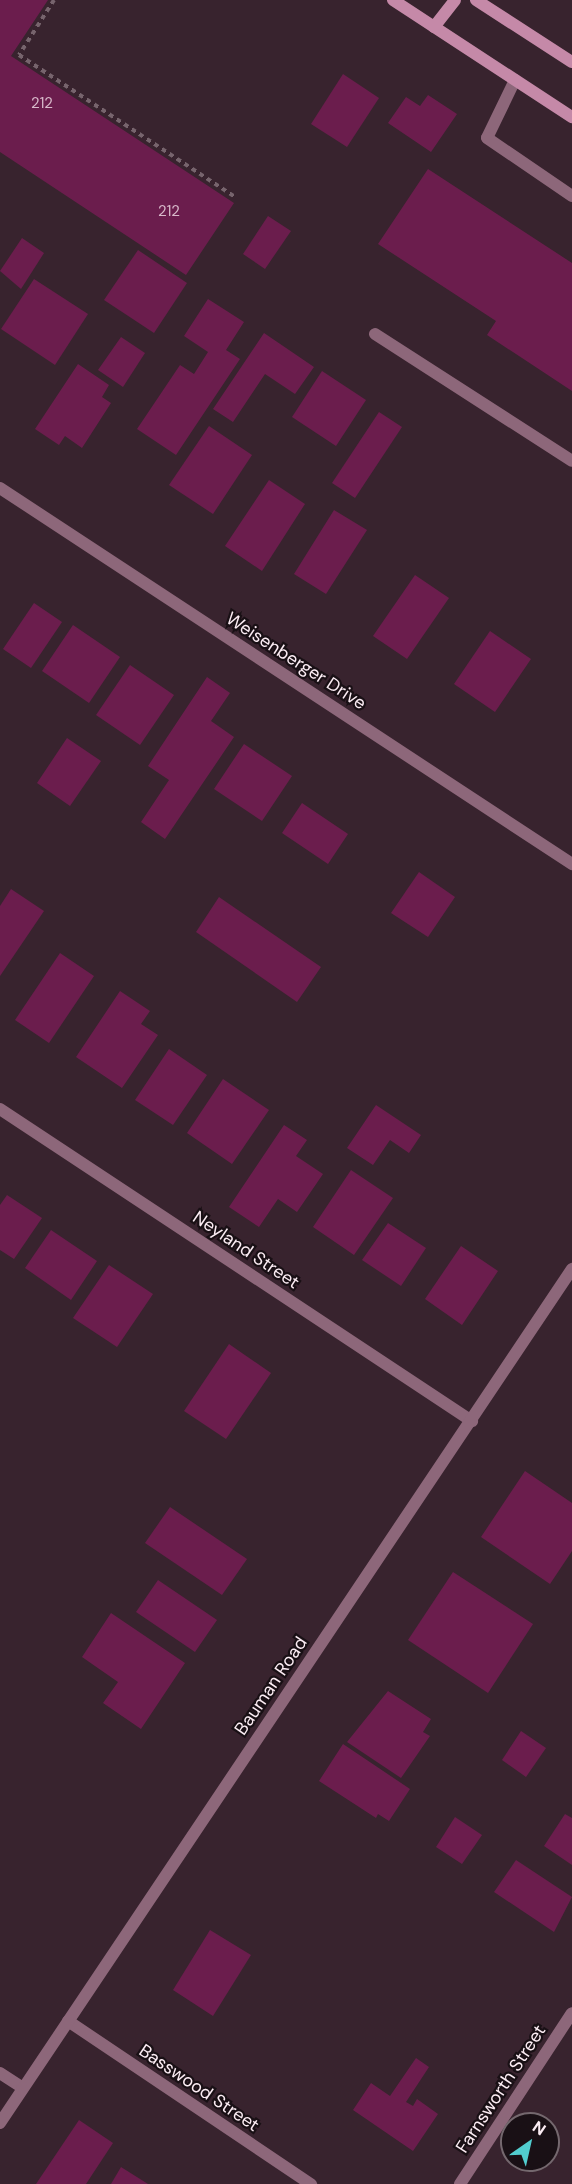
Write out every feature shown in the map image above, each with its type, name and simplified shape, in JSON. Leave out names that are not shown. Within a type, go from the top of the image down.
[{"type":"main road","points":[[393,0],[572,117]]},
{"type":"main road","points":[[434,27],[455,0]]},
{"type":"main road","points":[[476,0],[572,62]]},
{"type":"street","points":[[515,80],[487,138],[572,196]]},
{"type":"street","points":[[375,334],[572,460]]},
{"type":"street","name":"Weisenberger Drive","points":[[0,488],[572,864]]},
{"type":"street","name":"Neyland Street","points":[[0,1108],[472,1421]]},
{"type":"street","name":"Bauman Road","points":[[0,2123],[572,1269]]},
{"type":"street","name":"Farnsworth Street","points":[[460,2184],[572,2013]]},
{"type":"street","name":"Basswood Street","points":[[68,2021],[311,2184]]},
{"type":"street","points":[[0,2073],[23,2088]]},
{"type":"path","points":[[54,0],[19,55],[234,196]]},
{"type":"building","points":[[0,0],[48,0],[11,56],[234,203],[186,275],[0,152]]},
{"type":"building","points":[[343,74],[379,98],[347,147],[311,124]]},
{"type":"building","points":[[428,95],[457,114],[431,152],[388,123],[406,97],[420,106]]},
{"type":"building","points":[[428,169],[572,263],[572,391],[487,335],[496,321],[378,244]]},
{"type":"building","points":[[268,216],[291,231],[265,269],[243,254]]},
{"type":"building","points":[[22,238],[44,253],[21,289],[0,271]]},
{"type":"building","points":[[138,250],[187,283],[154,333],[104,300]]},
{"type":"building","points":[[34,279],[88,314],[55,365],[1,329]]},
{"type":"building","points":[[208,299],[244,322],[226,350],[240,359],[176,455],[137,429],[180,365],[194,374],[208,352],[184,336]]},
{"type":"building","points":[[264,333],[314,367],[295,394],[265,374],[233,422],[213,409]]},
{"type":"building","points":[[121,337],[145,353],[123,387],[98,370]]},
{"type":"building","points":[[78,364],[109,385],[102,397],[111,403],[82,448],[65,436],[59,445],[35,429]]},
{"type":"building","points":[[322,371],[366,400],[336,446],[292,417]]},
{"type":"building","points":[[379,412],[402,427],[355,498],[332,483]]},
{"type":"building","points":[[209,426],[252,455],[213,514],[169,485]]},
{"type":"building","points":[[269,480],[305,504],[262,571],[225,546]]},
{"type":"building","points":[[334,510],[367,530],[326,594],[294,574]]},
{"type":"building","points":[[415,575],[449,598],[407,659],[373,636]]},
{"type":"building","points":[[34,603],[62,622],[31,668],[3,649]]},
{"type":"building","points":[[73,625],[120,657],[89,703],[42,671]]},
{"type":"building","points":[[490,631],[531,659],[495,712],[454,684]]},
{"type":"building","points":[[130,665],[174,695],[140,745],[96,715]]},
{"type":"building","points":[[207,677],[230,693],[211,721],[234,737],[165,839],[141,822],[169,780],[148,766]]},
{"type":"building","points":[[67,738],[101,761],[70,806],[37,783]]},
{"type":"building","points":[[244,744],[292,776],[262,821],[214,789]]},
{"type":"building","points":[[302,803],[348,834],[328,864],[282,833]]},
{"type":"building","points":[[419,872],[455,897],[428,937],[391,913]]},
{"type":"building","points":[[11,889],[44,911],[0,976],[0,906]]},
{"type":"building","points":[[219,897],[321,967],[297,1002],[196,932]]},
{"type":"building","points":[[60,953],[94,976],[49,1043],[15,1020]]},
{"type":"building","points":[[120,991],[150,1011],[141,1024],[158,1035],[122,1088],[76,1057]]},
{"type":"building","points":[[169,1049],[207,1075],[173,1125],[135,1100]]},
{"type":"building","points":[[223,1079],[269,1110],[232,1164],[187,1133]]},
{"type":"building","points":[[376,1105],[421,1135],[409,1153],[390,1140],[373,1165],[347,1148]]},
{"type":"building","points":[[284,1125],[307,1140],[296,1156],[323,1174],[297,1212],[278,1199],[259,1227],[229,1207]]},
{"type":"building","points":[[351,1170],[393,1198],[354,1255],[313,1227]]},
{"type":"building","points":[[7,1195],[42,1218],[14,1259],[0,1250],[0,1205]]},
{"type":"building","points":[[388,1223],[426,1248],[401,1286],[362,1260]]},
{"type":"building","points":[[51,1230],[97,1261],[71,1300],[25,1268]]},
{"type":"building","points":[[461,1246],[498,1271],[462,1325],[425,1299]]},
{"type":"building","points":[[109,1265],[153,1294],[117,1347],[73,1318]]},
{"type":"building","points":[[229,1344],[271,1373],[226,1439],[184,1411]]},
{"type":"building","points":[[525,1471],[572,1503],[572,1551],[550,1584],[481,1537]]},
{"type":"building","points":[[170,1507],[247,1559],[222,1595],[145,1543]]},
{"type":"building","points":[[453,1572],[533,1624],[488,1693],[408,1640]]},
{"type":"building","points":[[158,1580],[217,1620],[195,1652],[136,1612]]},
{"type":"building","points":[[111,1613],[185,1663],[141,1729],[103,1703],[118,1682],[82,1657]]},
{"type":"building","points":[[388,1691],[431,1719],[423,1732],[430,1736],[401,1778],[347,1742]]},
{"type":"building","points":[[521,1731],[546,1748],[526,1777],[502,1760]]},
{"type":"building","points":[[343,1744],[410,1789],[389,1821],[378,1814],[376,1818],[319,1781]]},
{"type":"building","points":[[565,1814],[572,1818],[572,1865],[544,1846]]},
{"type":"building","points":[[455,1817],[482,1835],[462,1864],[436,1847]]},
{"type":"building","points":[[516,1860],[572,1897],[554,1932],[494,1892]]},
{"type":"building","points":[[210,1930],[251,1955],[213,2016],[173,1990]]},
{"type":"building","points":[[416,2058],[429,2067],[406,2102],[413,2106],[417,2099],[438,2114],[413,2151],[353,2110],[371,2083],[390,2096]]},
{"type":"building","points":[[79,2120],[113,2143],[86,2184],[36,2184]]},
{"type":"building","points":[[121,2167],[148,2184],[111,2184]]}]
